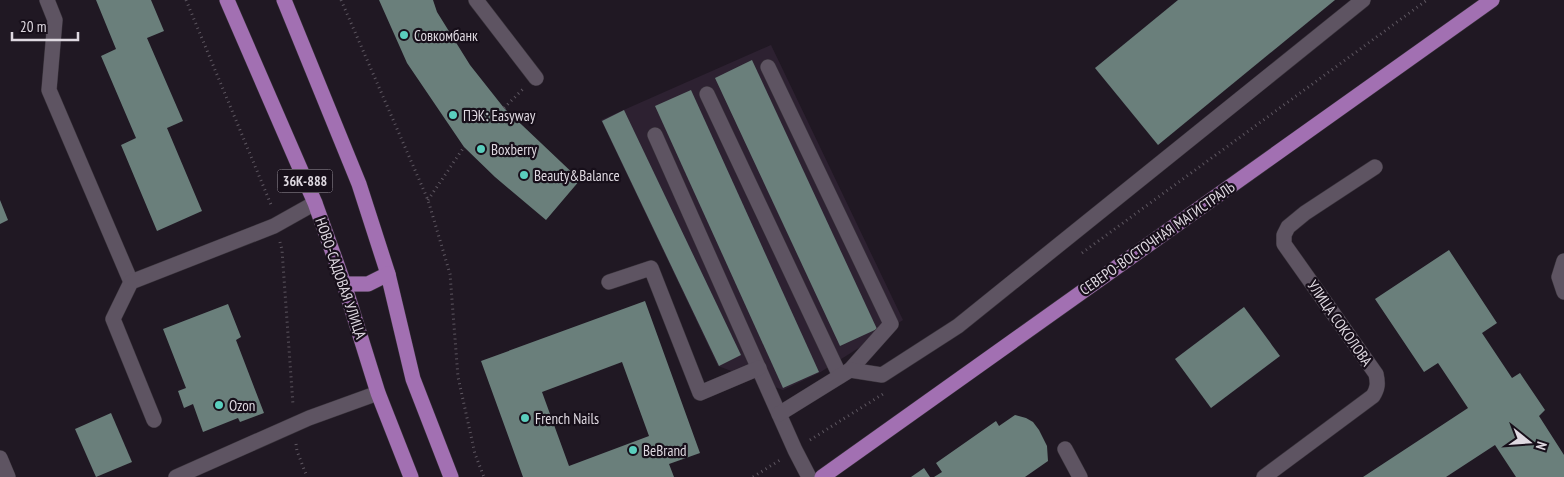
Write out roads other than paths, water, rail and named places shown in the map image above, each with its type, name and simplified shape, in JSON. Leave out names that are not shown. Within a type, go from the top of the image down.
[{"type":"main road","name":"НОВО-САДОВАЯ УЛИЦА","points":[[227,0],[315,203],[344,284],[378,393],[412,477]]},
{"type":"main road","name":"36К-888","points":[[284,0],[358,184],[388,274],[413,379],[451,477]]},
{"type":"main road","name":"СЕВЕРО-ВОСТОЧНАЯ МАГИСТРАЛЬ","points":[[822,477],[1492,0]]},
{"type":"main road","points":[[344,284],[368,284],[388,274]]},
{"type":"street","points":[[47,0],[55,20],[49,90],[131,282]]},
{"type":"street","points":[[476,0],[536,78]]},
{"type":"street","points":[[846,373],[882,375],[958,326],[1363,0]]},
{"type":"street","points":[[768,67],[890,324],[846,373],[780,414]]},
{"type":"street","points":[[707,94],[846,373]]},
{"type":"street","points":[[655,135],[809,477]]},
{"type":"street","name":"УЛИЦА СОКОЛОВА","points":[[1264,477],[1373,396],[1377,390],[1376,374],[1284,244],[1284,235],[1288,227],[1375,167]]},
{"type":"street","points":[[154,420],[113,319],[131,282],[274,226],[315,203]]},
{"type":"street","points":[[1564,261],[1559,277],[1564,292]]},
{"type":"street","points":[[609,282],[651,268],[700,393],[760,368]]},
{"type":"street","points":[[176,477],[309,418],[378,393]]},
{"type":"street","points":[[1065,450],[1080,477]]},
{"type":"street","points":[[0,458],[8,477]]},
{"type":"place","name":"Совкомбанк","points":[[404,35]]},
{"type":"place","name":"ПЭК: Easyway","points":[[453,115]]},
{"type":"place","name":"Boxberry","points":[[481,149]]},
{"type":"place","name":"Beauty&Balance","points":[[524,175]]},
{"type":"place","name":"Ozon","points":[[219,405]]},
{"type":"place","name":"French Nails","points":[[525,418]]},
{"type":"place","name":"BeBrand","points":[[633,450]]}]
